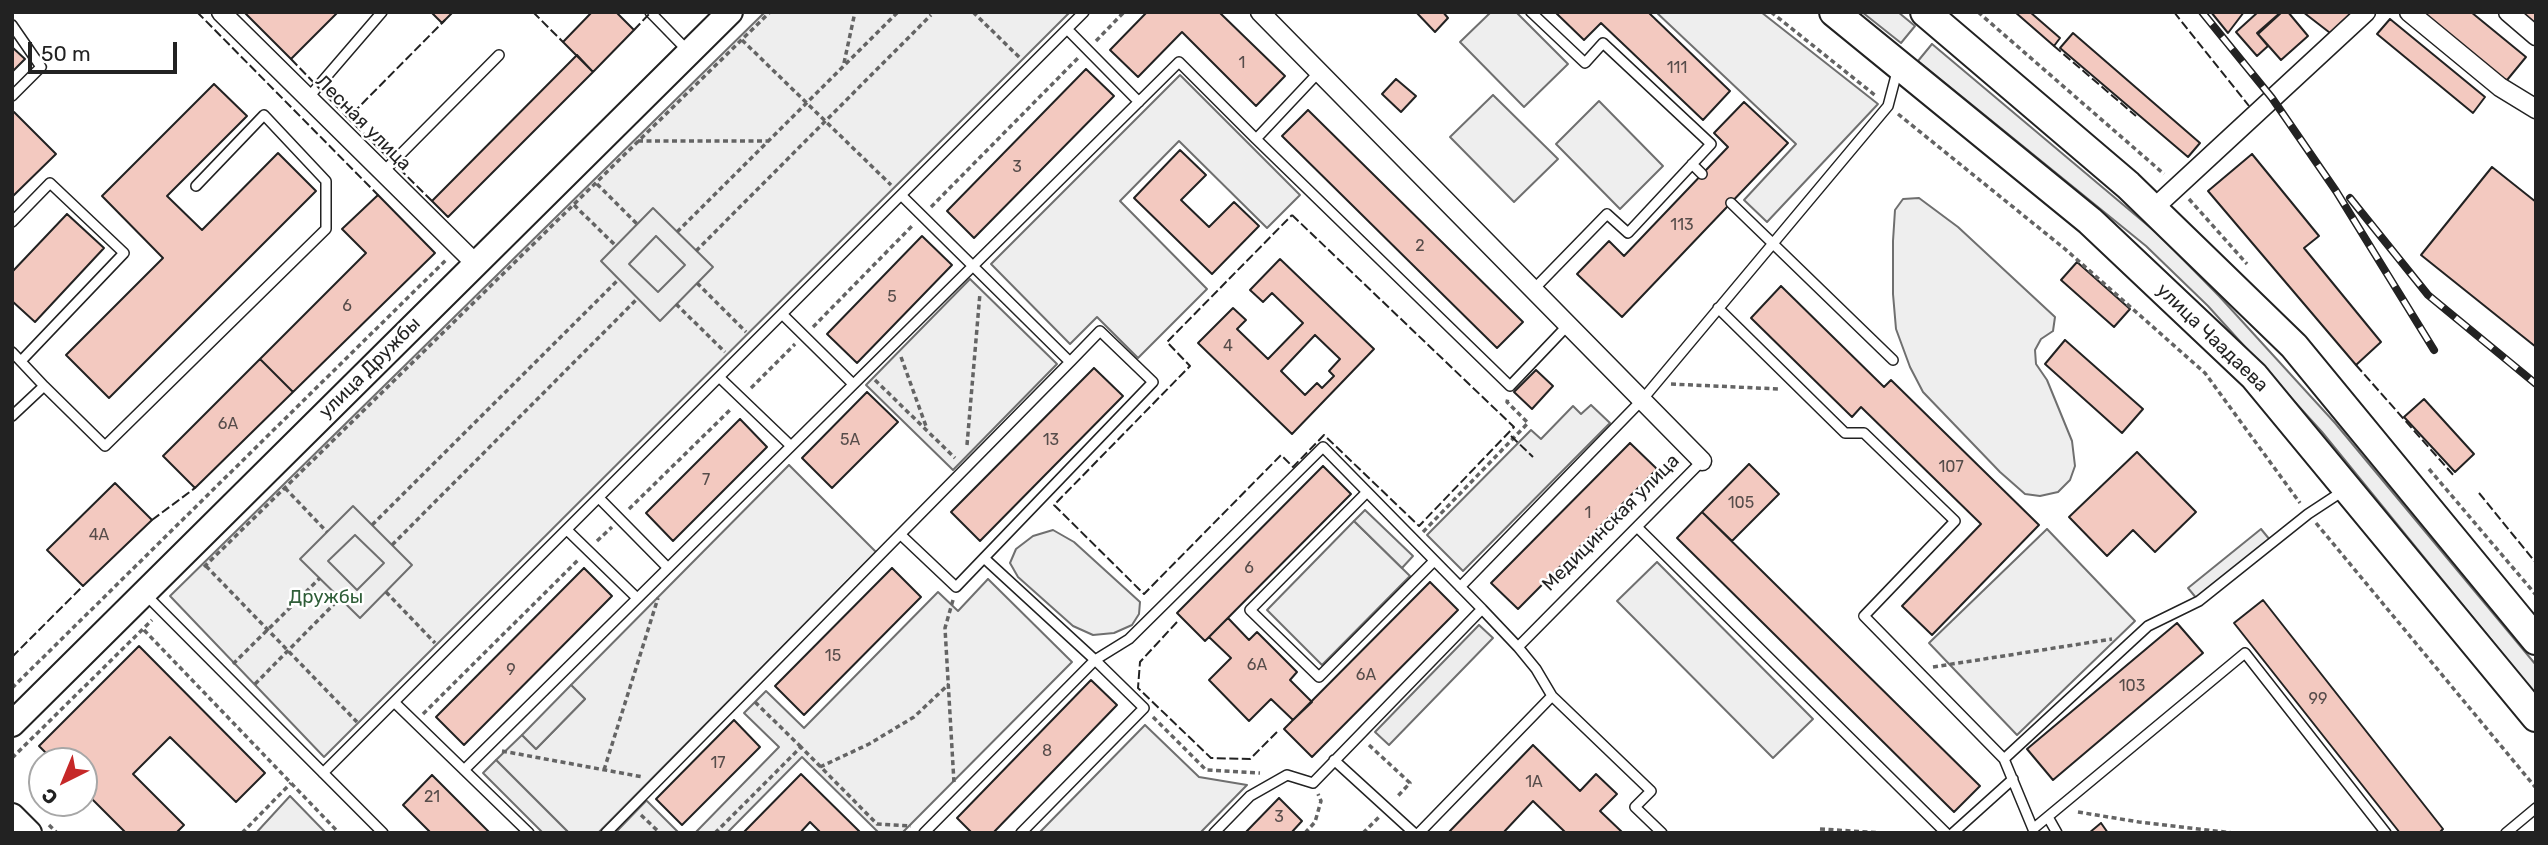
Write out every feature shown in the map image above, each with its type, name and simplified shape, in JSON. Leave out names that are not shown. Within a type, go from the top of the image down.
[{"type":"main road","name":"улица Дружбы","points":[[12,724],[153,601],[467,255],[689,53],[730,12]]},
{"type":"main road","name":"улица Чаадаева","points":[[1834,12],[2090,222],[2254,376],[2536,717]]},
{"type":"main road","points":[[1925,12],[2117,176],[2294,346],[2536,639]]},
{"type":"main road","points":[[12,816],[29,833]]},
{"type":"street","name":"Лесная улица","points":[[221,12],[467,255]]},
{"type":"street","name":"Медицинская улица","points":[[1260,12],[1702,461]]},
{"type":"street","points":[[2153,209],[2366,12]]},
{"type":"street","points":[[2409,12],[2500,88],[2536,109]]},
{"type":"street","points":[[2508,12],[2536,36]]},
{"type":"lane","points":[[308,98],[382,12]]},
{"type":"lane","points":[[650,12],[689,53]]},
{"type":"lane","points":[[323,773],[1084,12]]},
{"type":"lane","points":[[1531,12],[1585,62],[1604,43],[1711,144],[1628,233],[1607,214],[1533,290]]},
{"type":"lane","points":[[12,25],[41,67],[12,96]]},
{"type":"lane","points":[[1067,29],[1139,102]]},
{"type":"lane","points":[[383,172],[499,55]]},
{"type":"lane","points":[[464,770],[1179,62],[1510,386],[1568,325]]},
{"type":"lane","points":[[1460,587],[1642,400],[1888,106],[1899,64]]},
{"type":"lane","points":[[1256,139],[1319,72]]},
{"type":"lane","points":[[12,352],[106,446],[326,229],[326,181],[264,115],[196,186]]},
{"type":"lane","points":[[1692,164],[1702,174]]},
{"type":"lane","points":[[12,222],[50,183],[124,253],[21,361]]},
{"type":"lane","points":[[901,195],[982,272],[1070,362]]},
{"type":"lane","points":[[1731,203],[1893,360]]},
{"type":"lane","points":[[1718,308],[1845,433],[1864,433],[1955,521],[1864,617],[2004,759],[2032,831],[2245,653],[2386,833]]},
{"type":"lane","points":[[782,314],[853,384]]},
{"type":"lane","points":[[606,833],[1100,331],[1153,382],[956,587],[901,535]]},
{"type":"lane","points":[[719,377],[791,446]]},
{"type":"lane","points":[[12,416],[44,386]]},
{"type":"lane","points":[[929,831],[1095,660],[1129,639],[1323,447],[1518,647],[1536,669],[1552,696],[1651,791],[1635,807],[1662,833]]},
{"type":"lane","name":"Медицинская улица","points":[[1518,647],[1702,461]]},
{"type":"lane","points":[[2004,759],[2148,626],[2199,601],[2308,514],[2347,488]]},
{"type":"lane","points":[[1367,492],[1251,610],[1319,677],[1434,561]]},
{"type":"lane","points":[[599,498],[668,568]]},
{"type":"lane","points":[[1637,527],[1946,833]]},
{"type":"lane","points":[[567,530],[637,598]]},
{"type":"lane","points":[[984,558],[1144,708],[1021,833]]},
{"type":"lane","points":[[153,601],[383,833]]},
{"type":"lane","points":[[1214,833],[1250,796],[1287,775],[1313,783],[1482,609]]},
{"type":"lane","points":[[1334,760],[1416,833],[1552,696]]},
{"type":"lane","points":[[394,702],[529,833]]},
{"type":"lane","points":[[1953,833],[2013,779]]},
{"type":"lane","points":[[2506,833],[2536,808]]},
{"type":"lane","points":[[2048,817],[2057,833]]},
{"type":"path","points":[[197,575],[770,12]]},
{"type":"path","points":[[844,66],[855,12]]},
{"type":"path","points":[[677,232],[898,12]]},
{"type":"path","points":[[973,12],[1029,67]]},
{"type":"path","points":[[415,723],[804,336],[1124,12]]},
{"type":"path","points":[[1771,12],[2065,249],[2205,373],[2308,514],[2536,788]]},
{"type":"path","points":[[696,251],[931,15]]},
{"type":"path","points":[[742,40],[901,195]]},
{"type":"path","points":[[638,141],[768,141]]},
{"type":"path","points":[[596,183],[637,224]]},
{"type":"path","points":[[574,205],[616,246]]},
{"type":"path","points":[[12,688],[467,255]]},
{"type":"path","points":[[966,468],[982,272]]},
{"type":"path","points":[[372,526],[619,279]]},
{"type":"path","points":[[697,283],[755,341]]},
{"type":"path","points":[[392,545],[638,298]]},
{"type":"path","points":[[677,304],[735,361]]},
{"type":"path","points":[[896,342],[928,431]]},
{"type":"path","points":[[866,371],[966,468]]},
{"type":"path","points":[[1655,384],[1802,391]]},
{"type":"path","points":[[1415,541],[1528,423],[1507,402],[1510,386]]},
{"type":"path","points":[[285,488],[327,532]]},
{"type":"path","points":[[206,566],[366,731]]},
{"type":"path","points":[[604,770],[668,568]]},
{"type":"path","points":[[224,673],[320,578]]},
{"type":"path","points":[[956,587],[945,628],[956,801]]},
{"type":"path","points":[[386,592],[444,653]]},
{"type":"path","points":[[244,694],[340,598]]},
{"type":"path","points":[[12,758],[144,629],[153,601]]},
{"type":"path","points":[[144,629],[339,833]]},
{"type":"path","points":[[1916,669],[2138,635]]},
{"type":"path","points":[[820,767],[869,744],[914,717],[949,684]]},
{"type":"path","points":[[745,692],[877,824],[929,831]]},
{"type":"path","points":[[1144,708],[1206,770],[1287,775]]},
{"type":"path","points":[[1358,734],[1410,783],[1363,833]]},
{"type":"path","points":[[715,833],[801,747]]},
{"type":"path","points":[[486,748],[659,780]]},
{"type":"path","points":[[243,833],[291,783]]},
{"type":"path","points":[[1305,833],[1315,822],[1321,801],[1313,783]]},
{"type":"path","points":[[631,807],[660,833]]},
{"type":"path","points":[[2058,808],[2139,822],[2233,833]]},
{"type":"path","points":[[1821,830],[1883,833]]},
{"type":"green space","name":"Дружбы","points":[[765,12],[1070,12],[324,757],[170,596]]},
{"type":"green space","points":[[1491,12],[1516,12],[1568,64],[1524,107],[1460,42]]},
{"type":"green space","points":[[1656,12],[1761,12],[1878,104],[1767,222],[1744,200],[1796,144]]},
{"type":"green space","points":[[1862,12],[1898,12],[1915,26],[1901,43]]},
{"type":"green space","points":[[1932,44],[2158,234],[2219,296],[2335,423],[2536,665],[2536,695],[2322,432],[2208,306],[2146,246],[1918,61]]},
{"type":"green space","points":[[1180,75],[1300,195],[1267,228],[1179,141],[1120,201],[1207,289],[1138,358],[1097,317],[1070,344],[991,264]]},
{"type":"green space","points":[[1493,95],[1558,159],[1514,202],[1450,137]]},
{"type":"green space","points":[[1599,101],[1663,166],[1620,209],[1556,144]]},
{"type":"green space","points":[[1919,198],[1958,227],[2055,317],[2053,331],[2041,339],[2035,350],[2036,364],[2047,380],[2072,441],[2075,466],[2070,480],[2058,492],[2040,496],[2025,494],[2000,472],[1923,392],[1910,367],[1896,329],[1893,241],[1895,210],[1903,199]]},
{"type":"green space","points":[[970,279],[1057,364],[953,470],[866,385]]},
{"type":"green space","points":[[1591,405],[1610,423],[1463,571],[1427,535],[1531,430],[1541,439],[1573,406],[1581,414]]},
{"type":"green space","points":[[789,465],[876,552],[598,833],[569,833],[496,760],[522,735],[536,749],[585,699],[571,685]]},
{"type":"green space","points":[[1354,521],[1410,576],[1322,665],[1267,610]]},
{"type":"green space","points":[[2047,529],[2135,621],[2017,735],[1929,643]]},
{"type":"green space","points":[[1053,530],[1074,542],[1140,602],[1139,614],[1132,625],[1114,633],[1093,635],[1073,626],[1018,577],[1010,563],[1016,549],[1033,536]]},
{"type":"green space","points":[[1657,562],[1813,719],[1773,758],[1617,601]]},
{"type":"green space","points":[[988,579],[1072,662],[902,833],[879,833],[802,757],[727,833],[695,833],[779,747],[744,713],[766,691],[804,728],[938,592],[958,611]]},
{"type":"green space","points":[[1145,725],[1199,777],[1247,785],[1200,833],[1039,833]]},
{"type":"green space","points":[[290,796],[326,833],[256,833]]},
{"type":"green space","points":[[647,801],[679,833],[615,833]]},
{"type":"shaded area","points":[[653,208],[713,267],[660,321],[601,261]],"holes":[[[656,236],[685,265],[658,292],[629,264]]]},
{"type":"shaded area","points":[[353,506],[412,565],[360,618],[300,559]],"holes":[[[355,535],[384,563],[357,590],[328,561]]]},
{"type":"shaded area","points":[[1365,510],[1413,556],[1402,568],[1354,521]]},
{"type":"shaded area","points":[[2261,529],[2270,540],[2197,599],[2188,588]]},
{"type":"shaded area","points":[[1479,625],[1493,638],[1389,745],[1375,732]]},
{"type":"shaded area","points":[[571,685],[585,699],[536,749],[522,735]]},
{"type":"shaded area","points":[[496,760],[569,833],[543,833],[483,773]]},
{"type":"building","points":[[244,12],[338,12],[291,59]]},
{"type":"building","points":[[431,12],[453,12],[442,23]]},
{"type":"building","points":[[592,12],[616,12],[634,30],[593,72],[563,42]]},
{"type":"building","points":[[1147,12],[1219,12],[1285,76],[1256,106],[1182,32],[1138,77],[1110,50]]},
{"type":"building","points":[[1416,12],[1443,12],[1448,18],[1435,32]]},
{"type":"building","points":[[1555,12],[1648,12],[1730,91],[1703,120],[1601,23],[1584,40]]},
{"type":"building","points":[[2015,12],[2030,12],[2060,38],[2054,46]]},
{"type":"building","points":[[2211,12],[2244,12],[2228,33]]},
{"type":"building","points":[[2258,12],[2281,12],[2257,33],[2268,46],[2257,56],[2236,32]]},
{"type":"building","points":[[2282,12],[2288,12],[2308,36],[2281,60],[2258,34]]},
{"type":"building","points":[[2303,12],[2352,12],[2334,36]]},
{"type":"building","points":[[2415,12],[2471,12],[2526,57],[2503,85]]},
{"type":"building","points":[[2499,12],[2536,12],[2536,42]]},
{"type":"building","points":[[2390,19],[2485,97],[2473,113],[2377,34]]},
{"type":"building","points":[[2073,33],[2200,143],[2188,157],[2060,48]]},
{"type":"building","points":[[12,47],[25,59],[12,72]]},
{"type":"building","points":[[577,55],[593,72],[448,217],[432,201]]},
{"type":"building","points":[[1086,69],[1114,96],[974,238],[947,211]]},
{"type":"building","points":[[1396,79],[1416,96],[1401,112],[1382,94]]},
{"type":"building","points":[[214,84],[247,116],[167,196],[202,230],[278,153],[316,191],[109,398],[66,355],[163,258],[102,196]]},
{"type":"building","points":[[1744,102],[1788,143],[1622,317],[1577,274],[1609,241],[1624,256],[1728,147],[1714,133]]},
{"type":"building","points":[[1308,110],[1523,322],[1497,348],[1282,136]]},
{"type":"building","points":[[14,112],[56,154],[12,197],[12,114]]},
{"type":"building","points":[[1180,150],[1206,175],[1181,200],[1209,227],[1234,202],[1259,226],[1212,274],[1134,198]]},
{"type":"building","points":[[2252,154],[2319,236],[2304,248],[2381,342],[2356,365],[2208,191]]},
{"type":"building","points":[[2492,167],[2536,202],[2536,347],[2421,255]]},
{"type":"building","points":[[378,195],[435,253],[293,392],[260,359],[366,253],[342,229]]},
{"type":"building","points":[[67,214],[104,248],[35,322],[12,301],[12,272]]},
{"type":"building","points":[[922,236],[952,265],[857,363],[827,334]]},
{"type":"building","points":[[1280,259],[1374,349],[1292,434],[1198,343],[1233,308],[1246,320],[1237,329],[1268,359],[1303,323],[1272,293],[1263,302],[1250,290]],"holes":[[[1315,335],[1340,359],[1329,371],[1334,376],[1322,388],[1317,383],[1305,395],[1281,371]]]},
{"type":"building","points":[[2077,262],[2130,309],[2114,327],[2061,280]]},
{"type":"building","points":[[1781,286],[1884,387],[1891,380],[2039,525],[1932,635],[1902,606],[1981,524],[1861,407],[1852,417],[1751,318]]},
{"type":"building","points":[[2065,340],[2143,409],[2122,433],[2045,364]]},
{"type":"building","points":[[260,359],[293,392],[195,488],[163,456]]},
{"type":"building","points":[[1094,368],[1123,396],[980,541],[951,512]]},
{"type":"building","points":[[1536,370],[1553,386],[1532,409],[1514,392]]},
{"type":"building","points":[[867,392],[898,422],[832,488],[802,458]]},
{"type":"building","points":[[2424,399],[2474,454],[2455,472],[2404,417]]},
{"type":"building","points":[[740,419],[767,447],[673,541],[646,513]]},
{"type":"building","points":[[1630,443],[1657,469],[1518,609],[1491,583]]},
{"type":"building","points":[[2137,452],[2196,512],[2155,552],[2133,530],[2107,556],[2069,517]]},
{"type":"building","points":[[1749,464],[1779,494],[1732,541],[1702,512]]},
{"type":"building","points":[[1323,466],[1351,494],[1205,641],[1177,613]]},
{"type":"building","points":[[115,483],[152,520],[83,586],[47,550]]},
{"type":"building","points":[[1702,512],[1980,786],[1954,812],[1677,538]]},
{"type":"building","points":[[584,568],[612,596],[464,745],[436,717]]},
{"type":"building","points":[[892,568],[921,597],[804,715],[775,686]]},
{"type":"building","points":[[1430,582],[1458,610],[1312,757],[1284,729]]},
{"type":"building","points":[[2263,600],[2443,829],[2439,833],[2400,833],[2234,623]]},
{"type":"building","points":[[1228,618],[1249,640],[1257,632],[1297,672],[1290,680],[1312,702],[1293,720],[1271,699],[1249,721],[1209,680],[1231,658],[1209,637]]},
{"type":"building","points":[[2177,623],[2203,653],[2053,780],[2027,749]]},
{"type":"building","points":[[139,646],[265,773],[236,802],[170,737],[133,774],[184,825],[176,833],[126,833],[98,805],[98,747],[39,746]]},
{"type":"building","points":[[1091,680],[1117,705],[993,833],[972,833],[957,818]]},
{"type":"building","points":[[734,720],[760,747],[682,825],[656,799]]},
{"type":"building","points":[[1533,745],[1580,791],[1596,774],[1617,794],[1600,811],[1623,833],[1566,833],[1533,801],[1503,833],[1448,833]]},
{"type":"building","points":[[801,774],[861,833],[821,833],[810,822],[800,833],[743,833]]},
{"type":"building","points":[[432,775],[490,833],[431,833],[403,805]]},
{"type":"building","points":[[1279,798],[1302,821],[1291,833],[1245,833]]},
{"type":"building","points":[[2101,823],[2108,833],[2089,833]]},
{"type":"railway","points":[[2202,12],[2272,98],[2336,191],[2434,350]]},
{"type":"railway","points":[[2350,198],[2428,295],[2536,384]]},
{"type":"fence","points":[[197,12],[378,195]]},
{"type":"fence","points":[[533,12],[563,42]]},
{"type":"fence","points":[[634,30],[651,12]]},
{"type":"fence","points":[[2174,12],[2249,106]]},
{"type":"fence","points":[[432,201],[348,118],[445,20]]},
{"type":"fence","points":[[2054,46],[2136,116]]},
{"type":"fence","points":[[291,59],[348,118]]},
{"type":"fence","points":[[1292,215],[1514,427],[1419,526],[1324,435],[1293,467],[1281,455],[1144,594],[1054,505],[1190,366],[1167,342],[1292,215]]},
{"type":"fence","points":[[2356,365],[2455,477]]},
{"type":"fence","points":[[1511,436],[1533,457]]},
{"type":"fence","points":[[152,520],[195,488]]},
{"type":"fence","points":[[2479,493],[2536,563]]},
{"type":"fence","points":[[12,657],[83,586]]},
{"type":"fence","points":[[1177,622],[1140,662],[1138,688],[1211,758],[1250,759],[1277,732]]}]
